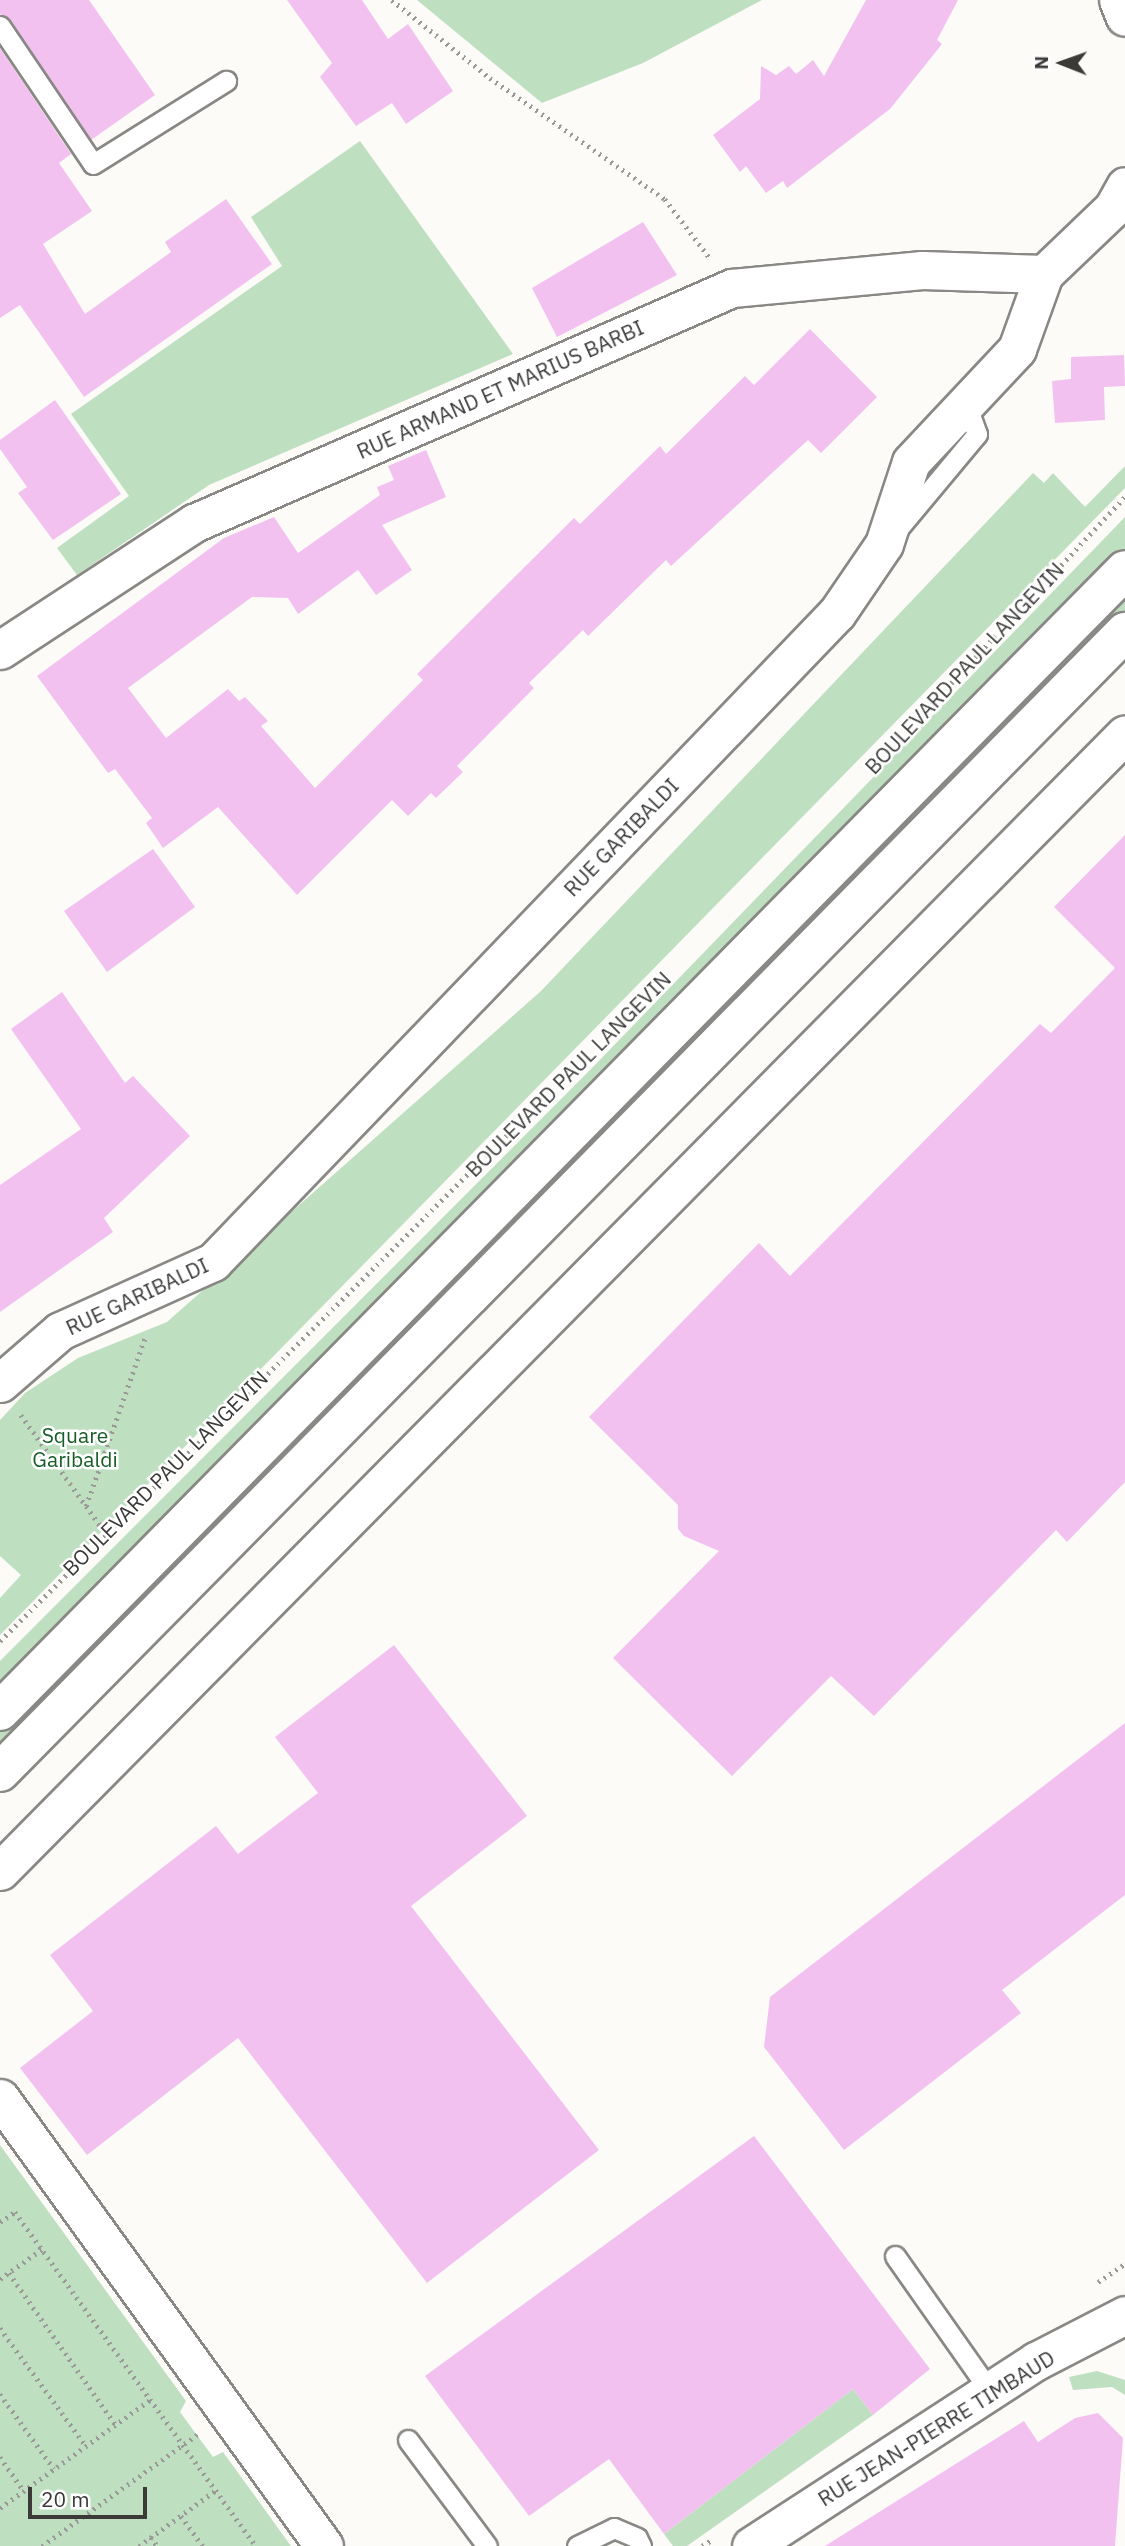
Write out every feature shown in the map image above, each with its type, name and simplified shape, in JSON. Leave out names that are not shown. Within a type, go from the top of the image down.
[{"type":"main road","name":"BOULEVARD PAUL LANGEVIN","points":[[0,1711],[1125,570]]},
{"type":"main road","points":[[0,1772],[1125,632]]},
{"type":"street","points":[[1118,0],[1125,17]]},
{"type":"street","name":"RUE GARIBALDI","points":[[8,1395],[60,1331],[213,1262],[266,1209],[440,1020],[837,613],[884,544],[911,461],[1017,349],[1044,274],[1113,208],[1125,186]]},
{"type":"street","name":"RUE ARMAND ET MARIUS BARBI","points":[[0,650],[194,523],[732,288],[922,270],[1044,274]]},
{"type":"street","points":[[0,1871],[1125,734]]},
{"type":"street","points":[[0,2098],[324,2546]]},
{"type":"street","name":"RUE JEAN-PIERRE TIMBAUD","points":[[751,2546],[990,2391],[1125,2315]]},
{"type":"lane","points":[[0,26],[93,164],[226,81]]},
{"type":"lane","points":[[895,2256],[990,2391]]},
{"type":"lane","points":[[408,2440],[486,2546]]},
{"type":"lane","points":[[577,2546],[614,2528],[637,2538],[641,2546]]},
{"type":"path","points":[[392,0],[490,78],[665,199],[732,288]]},
{"type":"path","name":"BOULEVARD PAUL LANGEVIN","points":[[911,726],[1125,497]]},
{"type":"path","name":"BOULEVARD PAUL LANGEVIN","points":[[0,1641],[104,1531],[551,1091]]},
{"type":"path","points":[[86,1506],[152,1320],[137,1298]]},
{"type":"path","points":[[8,1395],[104,1531]]},
{"type":"path","points":[[0,2222],[15,2212],[256,2546]]},
{"type":"path","points":[[0,2279],[42,2249]]},
{"type":"path","points":[[9,2273],[116,2425]]},
{"type":"path","points":[[0,2328],[86,2446]]},
{"type":"path","points":[[0,2394],[54,2469]]},
{"type":"path","points":[[0,2508],[150,2400]]},
{"type":"path","points":[[43,2546],[205,2430]]},
{"type":"path","points":[[0,2458],[24,2491]]},
{"type":"path","points":[[139,2546],[216,2490]]},
{"type":"path","points":[[181,2515],[203,2546]]},
{"type":"path","points":[[151,2537],[157,2546]]},
{"type":"green space","points":[[417,0],[762,0],[643,63],[542,103]]},
{"type":"green space","points":[[360,141],[513,354],[209,485],[77,575],[57,548],[129,496],[71,414],[282,266],[251,217]]},
{"type":"green space","name":"Square Garibaldi","points":[[1125,466],[1125,488],[0,1635],[0,1598],[21,1575],[0,1556],[0,1420],[25,1393],[78,1358],[167,1322],[541,991],[1033,473],[1044,483],[1053,473],[1085,507]]},
{"type":"green space","points":[[1125,517],[1125,556],[0,1695],[0,1661],[592,1068]]},
{"type":"green space","points":[[1125,590],[1125,617],[0,1755],[0,1728]]},
{"type":"green space","points":[[0,2145],[186,2401],[180,2412],[213,2457],[223,2452],[291,2546],[0,2546]]},
{"type":"green space","points":[[1097,2371],[1125,2380],[1125,2395],[1112,2387],[1073,2390],[1069,2377]]},
{"type":"green space","points":[[853,2389],[873,2415],[687,2546],[673,2546],[664,2534]]},
{"type":"building","points":[[0,0],[89,0],[155,95],[91,140],[10,19],[0,14]]},
{"type":"building","points":[[287,0],[362,0],[388,39],[408,24],[453,91],[406,124],[392,103],[356,126],[320,77],[332,63]]},
{"type":"building","points":[[866,0],[958,0],[937,40],[942,44],[890,109],[787,188],[783,181],[766,193],[746,166],[740,172],[713,135],[760,99],[761,66],[776,75],[789,66],[796,74],[813,60],[824,76]]},
{"type":"building","points":[[0,48],[71,154],[59,163],[92,211],[43,244],[85,314],[171,252],[165,242],[226,199],[272,264],[84,397],[20,305],[0,318]]},
{"type":"building","points":[[643,222],[677,275],[557,337],[532,288]]},
{"type":"building","points":[[810,329],[877,397],[821,453],[808,440],[671,566],[666,560],[588,636],[583,630],[529,683],[534,688],[457,766],[463,772],[436,798],[431,793],[408,816],[392,800],[297,895],[218,807],[163,848],[146,823],[152,818],[115,769],[108,773],[37,676],[224,538],[274,517],[298,553],[380,495],[377,487],[394,480],[388,466],[426,450],[446,497],[382,525],[412,570],[376,595],[358,570],[298,614],[288,598],[252,597],[128,688],[166,738],[228,689],[239,701],[245,697],[268,721],[261,726],[315,788],[423,680],[417,674],[574,518],[580,524],[660,446],[666,454],[745,376],[754,385]]},
{"type":"building","points":[[1124,355],[1125,386],[1104,387],[1105,420],[1055,423],[1052,381],[1071,379],[1071,357]]},
{"type":"building","points":[[55,400],[121,494],[53,540],[18,493],[27,487],[0,449],[0,440]]},
{"type":"building","points":[[1125,835],[1125,1482],[1067,1542],[1056,1530],[874,1716],[831,1676],[732,1776],[613,1658],[719,1551],[684,1536],[678,1529],[678,1505],[589,1417],[759,1243],[790,1276],[1040,1024],[1051,1033],[1115,968],[1054,907]]},
{"type":"building","points":[[153,849],[195,907],[107,972],[64,911]]},
{"type":"building","points":[[62,992],[125,1083],[133,1076],[190,1136],[104,1218],[113,1232],[0,1312],[0,1185],[81,1129],[11,1029]]},
{"type":"building","points":[[394,1645],[527,1816],[411,1906],[599,2150],[427,2283],[238,2038],[87,2155],[20,2068],[93,2011],[50,1955],[216,1826],[238,1854],[318,1793],[275,1737]]},
{"type":"building","points":[[1125,1723],[1125,1895],[1002,1990],[1021,2013],[844,2150],[764,2047],[770,1997]]},
{"type":"building","points":[[754,2136],[930,2369],[873,2415],[853,2389],[664,2534],[609,2459],[529,2516],[425,2376]]},
{"type":"building","points":[[1098,2413],[1123,2438],[1115,2546],[825,2546],[1024,2421],[1038,2442],[1075,2418]]}]
